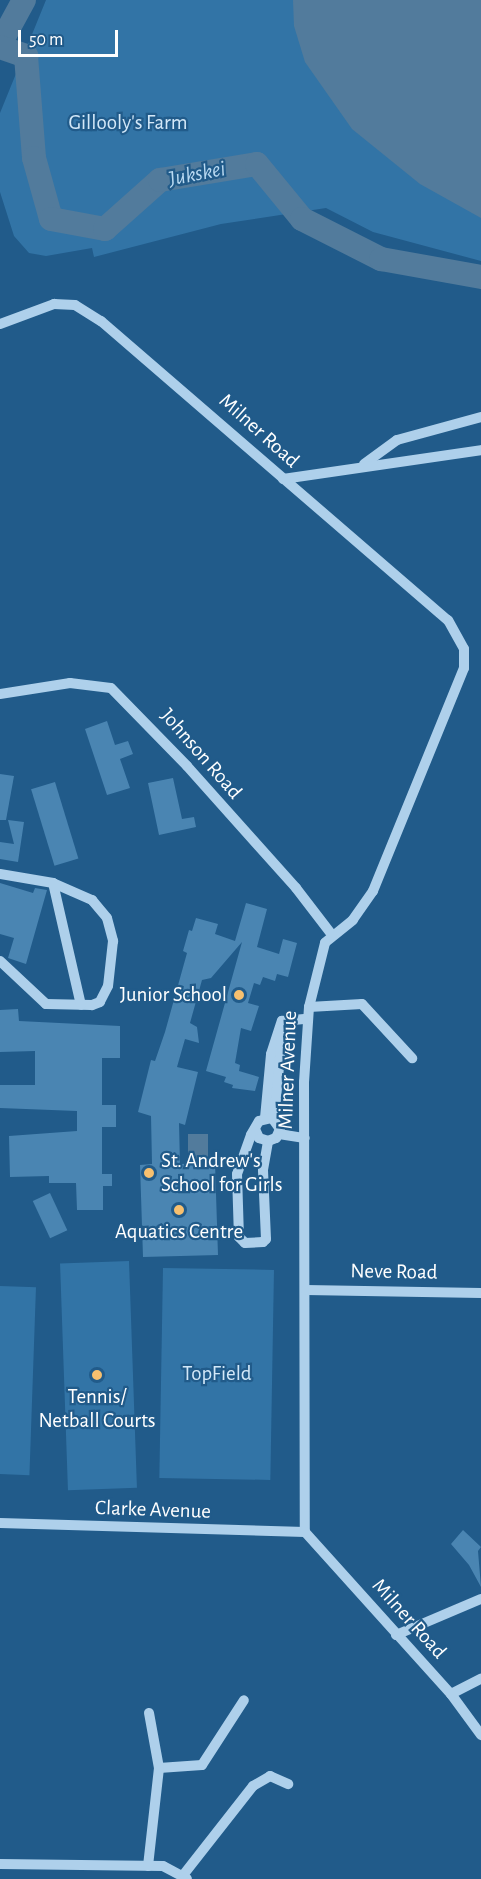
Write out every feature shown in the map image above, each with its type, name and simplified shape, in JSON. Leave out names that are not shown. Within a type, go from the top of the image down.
[{"type":"street","name":"Milner Road","points":[[0,324],[54,304],[84,310],[448,620],[465,649]]},
{"type":"street","points":[[362,465],[397,440],[481,417]]},
{"type":"street","points":[[284,479],[362,465],[481,450]]},
{"type":"street","name":"Milner Avenue","points":[[305,1532],[305,1138],[309,1006],[317,962],[332,935],[353,920],[373,891],[464,668],[465,649]]},
{"type":"street","name":"Johnson Road","points":[[0,694],[70,683],[111,688],[136,710],[296,888],[332,935]]},
{"type":"street","points":[[0,874],[53,883],[92,900],[107,918],[113,941],[108,986],[96,1004],[46,1004],[0,961]]},
{"type":"street","points":[[53,883],[81,1005]]},
{"type":"street","points":[[309,1006],[362,1004],[412,1058]]},
{"type":"street","points":[[279,1134],[269,1119],[286,1018],[307,1018]]},
{"type":"street","points":[[269,1119],[255,1129],[237,1178],[239,1237],[245,1243],[263,1242],[266,1239],[263,1170],[268,1141],[279,1134],[305,1138]]},
{"type":"street","points":[[255,1129],[259,1138],[268,1141]]},
{"type":"street","name":"Neve Road","points":[[306,1290],[481,1293]]},
{"type":"street","name":"Clarke Avenue","points":[[0,1522],[305,1532]]},
{"type":"street","name":"Milner Road","points":[[305,1532],[451,1694],[481,1735]]},
{"type":"street","points":[[396,1635],[481,1599]]},
{"type":"street","points":[[451,1694],[481,1679]]},
{"type":"street","points":[[159,1768],[202,1765],[244,1700]]},
{"type":"street","points":[[148,1713],[159,1768],[148,1866]]},
{"type":"street","points":[[0,1864],[163,1866],[186,1877],[254,1786],[270,1776],[288,1784]]},
{"type":"green space","name":"Gillooly's Farm","points":[[46,0],[481,0],[481,261],[373,232],[326,208],[221,224],[94,257],[92,248],[46,256],[29,253],[14,236],[0,192],[0,113]]},
{"type":"green space","name":"Tennis/ Netball Courts","points":[[129,1261],[137,1488],[68,1490],[60,1263]]},
{"type":"green space","name":"TopField","points":[[163,1268],[274,1270],[270,1480],[159,1478]]},
{"type":"green space","points":[[0,1286],[36,1287],[29,1475],[0,1474]]},
{"type":"shaded area","points":[[293,0],[481,0],[481,218],[420,184],[352,129],[305,62],[294,26]]},
{"type":"shaded area","points":[[188,1134],[208,1134],[208,1159],[188,1159]]},
{"type":"building","points":[[107,721],[115,745],[128,741],[133,754],[120,759],[130,788],[107,795],[85,729]]},
{"type":"building","points":[[0,774],[14,776],[6,820],[0,820]]},
{"type":"building","points":[[173,778],[182,819],[194,817],[196,827],[159,835],[148,783]]},
{"type":"building","points":[[55,782],[78,859],[54,866],[31,789]]},
{"type":"building","points":[[8,820],[24,822],[18,862],[0,859],[0,842],[14,844]]},
{"type":"building","points":[[0,883],[33,893],[35,888],[47,890],[26,964],[8,958],[14,938],[0,934]]},
{"type":"building","points":[[246,903],[267,909],[257,947],[279,954],[283,939],[297,943],[288,977],[277,974],[275,981],[263,977],[260,985],[254,983],[248,1003],[259,1006],[251,1031],[241,1028],[235,1063],[240,1065],[239,1071],[259,1077],[255,1091],[232,1088],[233,1085],[224,1082],[226,1077],[206,1071],[242,942],[211,978],[202,980],[190,1023],[197,1027],[199,1043],[185,1039],[177,1067],[198,1072],[185,1125],[179,1123],[180,1164],[215,1163],[218,1255],[143,1257],[140,1165],[152,1164],[151,1116],[138,1112],[151,1060],[155,1061],[165,1032],[187,953],[183,951],[189,930],[192,931],[196,918],[218,924],[215,934],[235,941]]},
{"type":"building","points":[[18,1009],[19,1021],[120,1026],[120,1058],[102,1058],[102,1105],[116,1105],[116,1127],[102,1127],[102,1174],[112,1174],[112,1186],[103,1186],[103,1210],[77,1210],[76,1183],[49,1183],[49,1176],[10,1177],[9,1136],[77,1131],[77,1111],[0,1108],[0,1085],[35,1085],[35,1051],[0,1052],[0,1010]]},
{"type":"building","points":[[50,1193],[67,1230],[50,1238],[33,1201]]},
{"type":"building","points":[[463,1530],[481,1547],[478,1551],[481,1587],[469,1565],[451,1544]]},
{"type":"waterway","points":[[0,44],[24,0]]},
{"type":"waterway","name":"Jukskei","points":[[0,47],[26,56],[34,158],[51,219],[105,229],[160,180],[257,164],[302,219],[381,259],[481,277]]},
{"type":"place","name":"Junior School","points":[[239,995]]},
{"type":"place","name":"St. Andrew's School for Girls","points":[[149,1173]]},
{"type":"place","name":"Aquatics Centre","points":[[179,1210]]},
{"type":"place","name":"Tennis/ Netball Courts","points":[[97,1375]]}]
